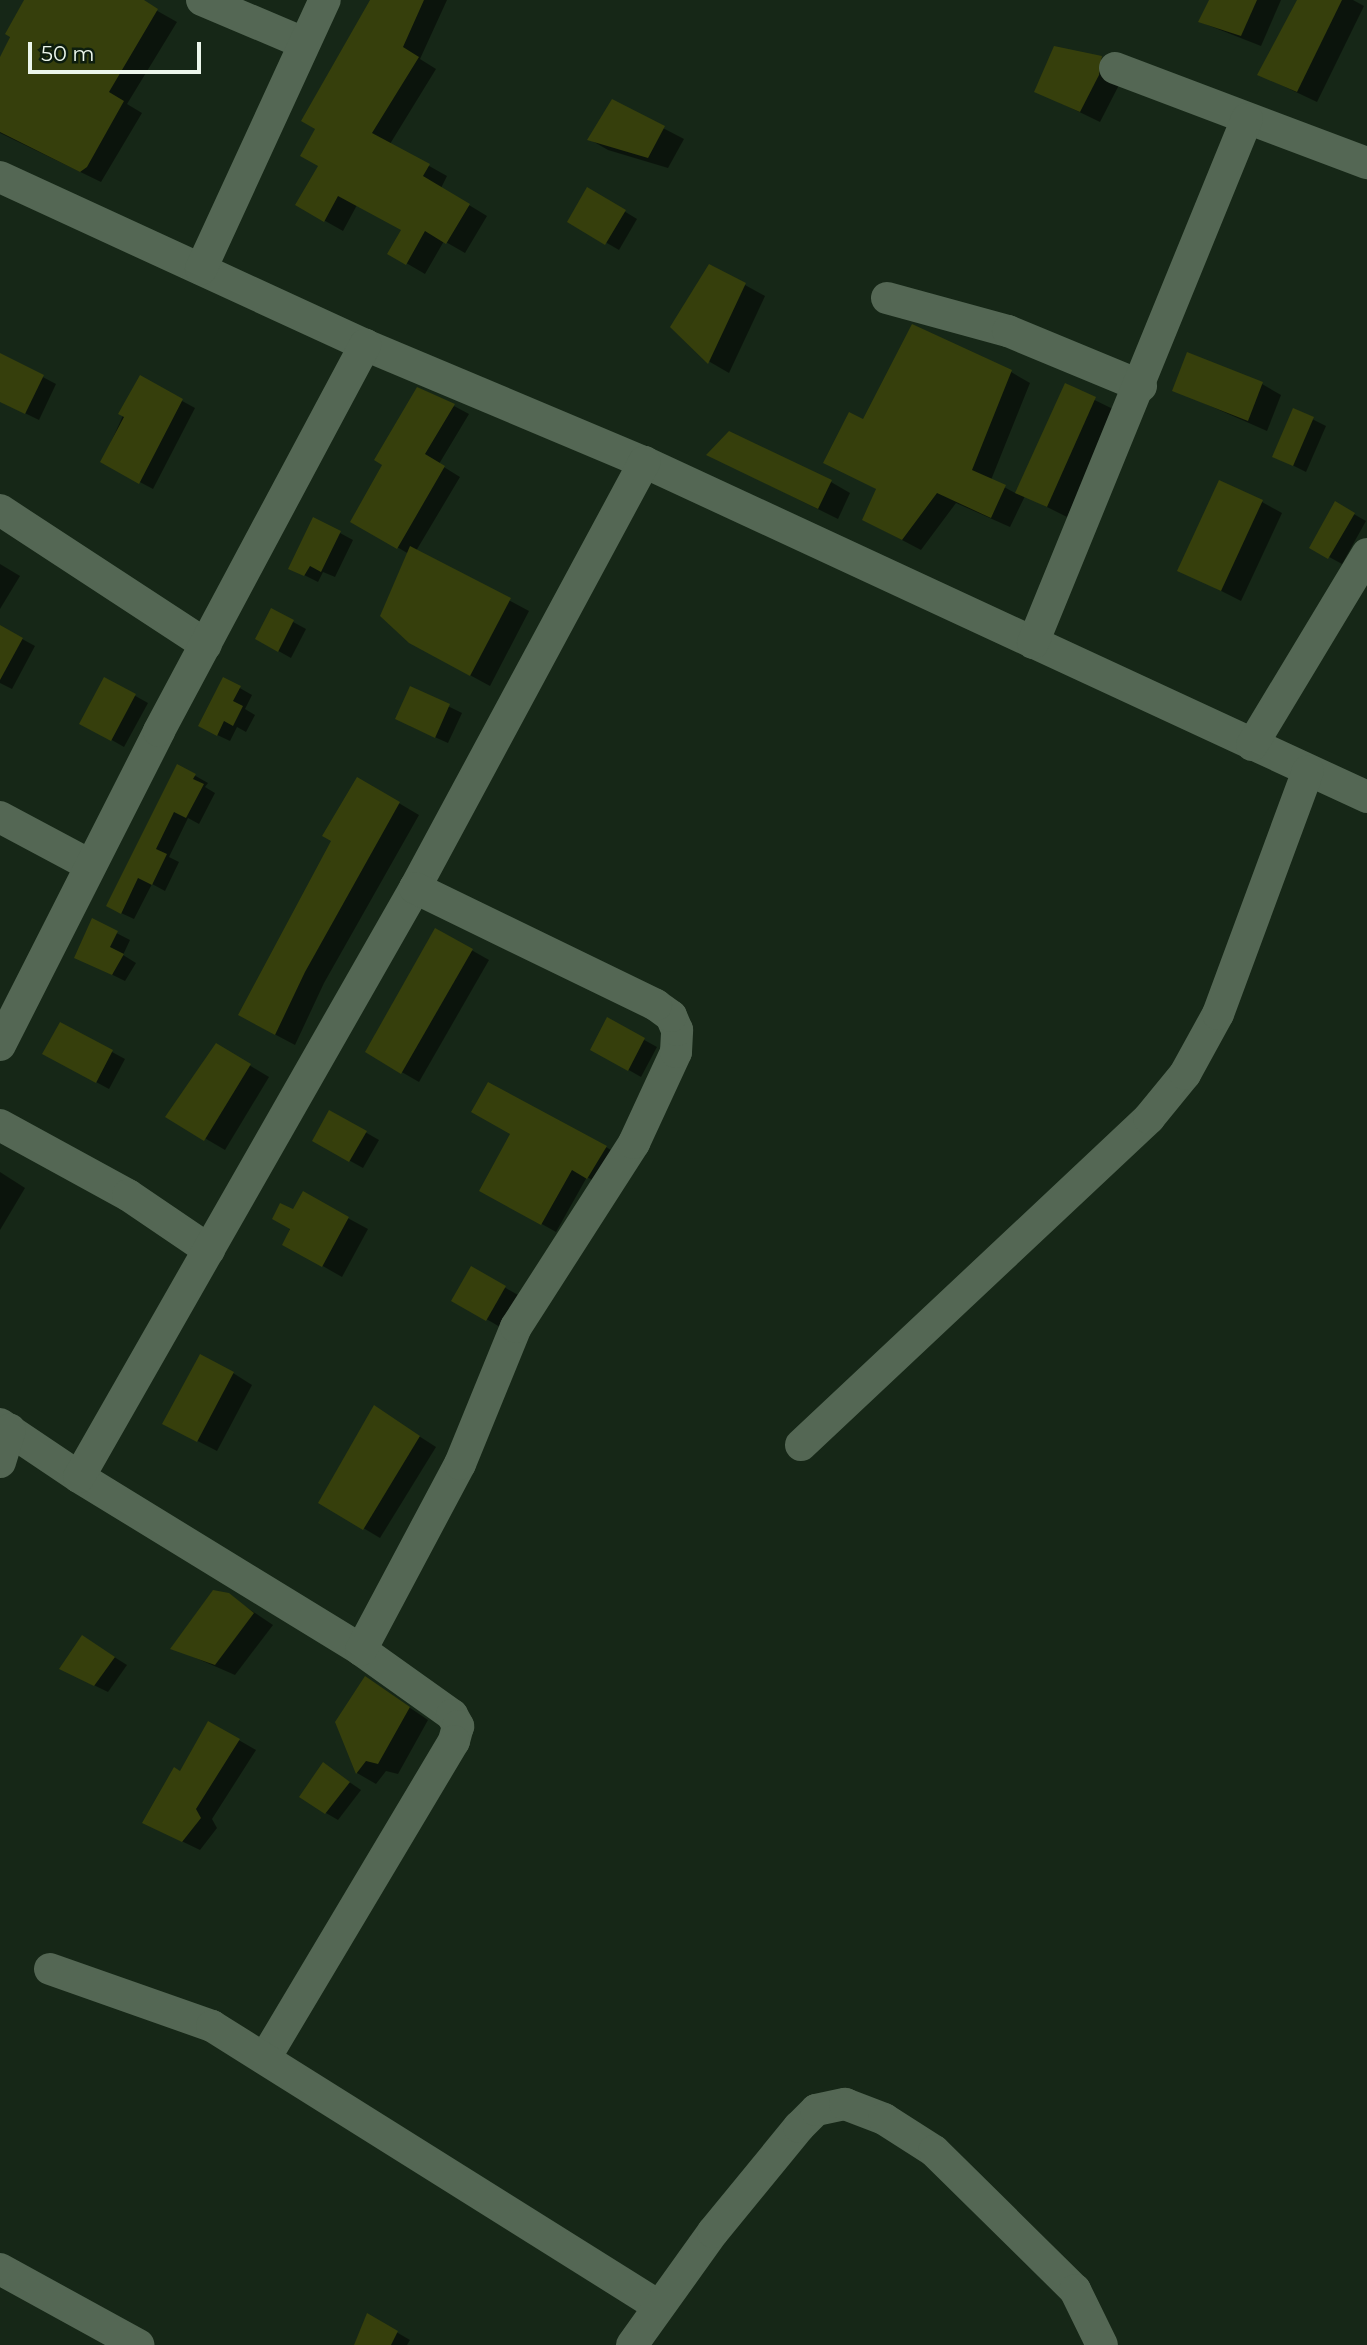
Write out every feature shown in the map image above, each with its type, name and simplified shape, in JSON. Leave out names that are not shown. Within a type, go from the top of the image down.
[{"type":"street","points":[[202,0],[304,43]]},
{"type":"street","points":[[201,269],[325,0]]},
{"type":"street","points":[[1115,68],[1367,163]]},
{"type":"street","points":[[1033,642],[1100,472],[1141,386],[1247,119]]},
{"type":"street","points":[[0,177],[365,345],[644,462],[1367,797]]},
{"type":"street","points":[[887,298],[1008,331],[1141,386]]},
{"type":"street","points":[[0,1045],[90,865],[365,345]]},
{"type":"street","points":[[79,1477],[415,888],[644,462]]},
{"type":"street","points":[[0,510],[206,645]]},
{"type":"street","points":[[1252,745],[1367,554]]},
{"type":"street","points":[[801,1445],[1149,1118],[1185,1074],[1218,1014],[1308,771]]},
{"type":"street","points":[[0,817],[90,865]]},
{"type":"street","points":[[361,1650],[460,1464],[516,1327],[634,1143],[676,1052],[677,1030],[671,1016],[656,1005],[415,888]]},
{"type":"street","points":[[0,1125],[128,1195],[209,1250]]},
{"type":"street","points":[[0,1462],[5,1427],[79,1477],[361,1650],[452,1716],[458,1726],[454,1741],[265,2058]]},
{"type":"street","points":[[50,1969],[212,2026],[657,2305]]},
{"type":"street","points":[[632,2345],[657,2305],[799,2127],[816,2110],[845,2104],[884,2119],[934,2151],[1075,2290],[1102,2345]]},
{"type":"street","points":[[0,2269],[138,2345]]},
{"type":"building","points":[[24,0],[144,0],[158,9],[109,92],[124,101],[87,167],[80,172],[0,132],[0,57],[10,37],[5,34]]},
{"type":"building","points":[[370,0],[424,0],[403,47],[419,57],[372,133],[430,164],[423,176],[470,204],[446,244],[425,231],[406,265],[387,254],[401,230],[338,196],[324,222],[295,205],[318,166],[300,156],[315,129],[301,121]]},
{"type":"building","points":[[1209,0],[1257,0],[1241,36],[1198,22]]},
{"type":"building","points":[[1297,0],[1342,0],[1297,92],[1257,75]]},
{"type":"building","points":[[1054,46],[1102,56],[1099,75],[1080,112],[1034,92]]},
{"type":"building","points":[[612,99],[665,126],[648,158],[587,140]]},
{"type":"building","points":[[587,187],[626,210],[605,245],[567,222]]},
{"type":"building","points":[[709,264],[746,283],[708,364],[670,327]]},
{"type":"building","points":[[912,324],[1012,370],[972,470],[1006,485],[991,518],[937,493],[902,540],[862,520],[876,489],[823,463],[849,412],[863,419]]},
{"type":"building","points":[[1187,352],[1263,382],[1248,421],[1172,391]]},
{"type":"building","points":[[0,353],[44,375],[25,414],[0,402]]},
{"type":"building","points":[[140,375],[183,399],[139,484],[100,462],[124,417],[118,414]]},
{"type":"building","points":[[1065,383],[1096,397],[1047,507],[1015,493]]},
{"type":"building","points":[[417,387],[455,404],[425,454],[445,466],[397,549],[350,522],[382,465],[374,460]]},
{"type":"building","points":[[1293,408],[1314,417],[1293,466],[1272,457]]},
{"type":"building","points":[[729,431],[832,480],[818,509],[706,455]]},
{"type":"building","points":[[1219,480],[1263,500],[1221,591],[1177,571]]},
{"type":"building","points":[[1335,501],[1355,513],[1328,559],[1309,548]]},
{"type":"building","points":[[313,517],[341,531],[321,572],[310,566],[304,576],[288,569]]},
{"type":"building","points":[[410,546],[511,598],[470,676],[409,643],[380,616]]},
{"type":"building","points":[[271,608],[294,620],[278,652],[255,639]]},
{"type":"building","points":[[0,625],[23,638],[0,680]]},
{"type":"building","points":[[104,677],[136,694],[111,741],[79,724]]},
{"type":"building","points":[[223,677],[241,686],[233,701],[243,706],[233,726],[224,721],[217,736],[198,726]]},
{"type":"building","points":[[410,686],[450,704],[435,738],[395,719]]},
{"type":"building","points":[[177,764],[196,774],[193,779],[204,784],[186,818],[174,812],[156,849],[167,854],[152,885],[138,878],[121,914],[106,906]]},
{"type":"building","points":[[357,777],[400,802],[305,972],[275,1035],[238,1015],[331,841],[322,836]]},
{"type":"building","points":[[92,918],[118,931],[110,947],[124,954],[112,975],[74,958]]},
{"type":"building","points":[[435,928],[473,949],[401,1074],[365,1052]]},
{"type":"building","points":[[607,1017],[645,1038],[628,1071],[590,1050]]},
{"type":"building","points":[[60,1022],[113,1050],[96,1083],[42,1054]]},
{"type":"building","points":[[216,1043],[251,1064],[204,1141],[165,1117]]},
{"type":"building","points":[[488,1082],[607,1146],[587,1179],[572,1170],[541,1225],[479,1191],[510,1134],[471,1112]]},
{"type":"building","points":[[329,1110],[367,1131],[349,1162],[312,1141]]},
{"type":"building","points":[[303,1191],[349,1217],[322,1267],[282,1245],[290,1229],[272,1219],[280,1203],[293,1209]]},
{"type":"building","points":[[471,1266],[506,1286],[486,1321],[451,1301]]},
{"type":"building","points":[[200,1354],[234,1372],[197,1442],[162,1424]]},
{"type":"building","points":[[374,1405],[420,1436],[363,1530],[318,1503]]},
{"type":"building","points":[[213,1590],[229,1593],[254,1613],[215,1665],[170,1649]]},
{"type":"building","points":[[82,1635],[115,1657],[94,1686],[59,1669]]},
{"type":"building","points":[[365,1676],[410,1707],[378,1764],[366,1761],[356,1774],[335,1722]]},
{"type":"building","points":[[208,1721],[240,1739],[196,1809],[201,1818],[182,1842],[142,1823],[174,1767],[180,1771]]},
{"type":"building","points":[[323,1762],[350,1782],[325,1814],[299,1797]]},
{"type":"building","points":[[367,2313],[398,2331],[391,2345],[354,2345]]}]
